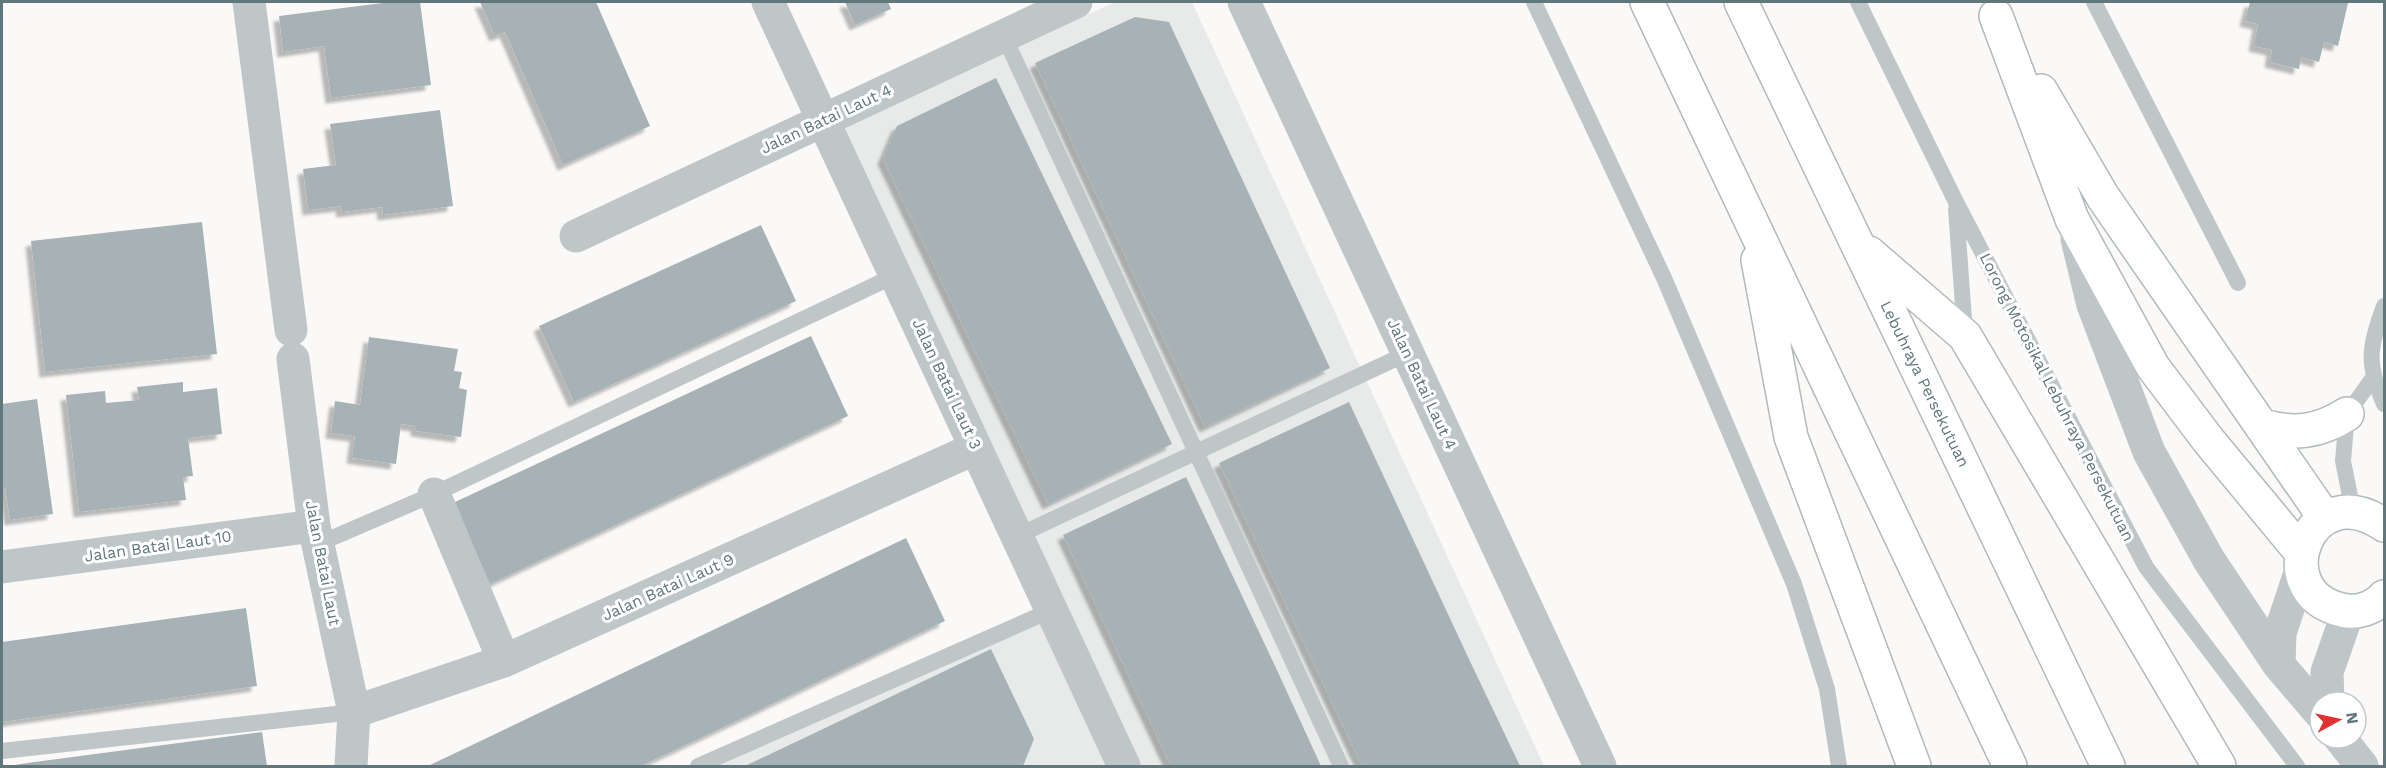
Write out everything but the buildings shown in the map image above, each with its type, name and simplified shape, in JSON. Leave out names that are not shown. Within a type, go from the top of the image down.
[{"type":"main road","points":[[1647,2],[2010,766]]},
{"type":"main road","name":"Lebuhraya Persekutuan","points":[[1741,2],[2108,766]]},
{"type":"main road","points":[[1993,9],[2072,219],[2153,368],[2301,561],[2313,594],[2335,609],[2348,612],[2370,608],[2383,602]]},
{"type":"main road","points":[[1993,9],[2103,197],[2262,426],[2339,515]]},
{"type":"main road","points":[[1748,211],[1791,437],[1914,766]]},
{"type":"main road","points":[[1858,244],[1965,336],[2219,766]]},
{"type":"main road","points":[[2262,426],[2284,432],[2306,432],[2328,426],[2347,414]]},
{"type":"main road","points":[[2301,561],[2310,533],[2339,515],[2371,515],[2385,525]]},
{"type":"street","name":"Jalan Batai Laut","points":[[249,2],[316,535],[354,712],[351,766]]},
{"type":"street","name":"Jalan Batai Laut 3","points":[[768,2],[825,119],[1124,766]]},
{"type":"street","name":"Jalan Batai Laut 4","points":[[576,236],[1076,2]]},
{"type":"street","name":"Jalan Batai Laut 4","points":[[1244,2],[1600,766]]},
{"type":"street","points":[[2072,219],[2093,305],[2149,452],[2209,560],[2279,665],[2308,699]]},
{"type":"street","name":"Jalan Batai Laut 9","points":[[354,712],[504,661],[976,448]]},
{"type":"street","points":[[434,494],[504,661]]},
{"type":"street","name":"Jalan Batai Laut 10","points":[[2,567],[316,535]]},
{"type":"street","points":[[2279,665],[2282,625],[2301,561]]},
{"type":"street","points":[[2328,690],[2327,672],[2348,612]]},
{"type":"street","points":[[2349,750],[2362,766]]},
{"type":"lane","points":[[1534,2],[1664,278],[1794,584],[1827,689],[1839,766]]},
{"type":"lane","name":"Lorong Motosikal Lebuhraya Persekutuan","points":[[1858,2],[1956,202],[2146,567],[2297,766]]},
{"type":"lane","points":[[2094,2],[2238,283]]},
{"type":"lane","points":[[1004,36],[1341,766]]},
{"type":"lane","points":[[1956,202],[1965,336]]},
{"type":"lane","points":[[316,535],[434,494],[896,275]]},
{"type":"lane","points":[[2385,306],[2370,351],[2373,378],[2385,404]]},
{"type":"lane","points":[[1017,536],[1408,353]]},
{"type":"lane","points":[[2339,515],[2347,414],[2373,378]]},
{"type":"lane","points":[[698,766],[1052,610]]},
{"type":"lane","points":[[2,751],[354,712]]},
{"type":"shaded area","points":[[1115,2],[1192,2],[1544,766],[719,766],[1067,611],[845,127]]}]
